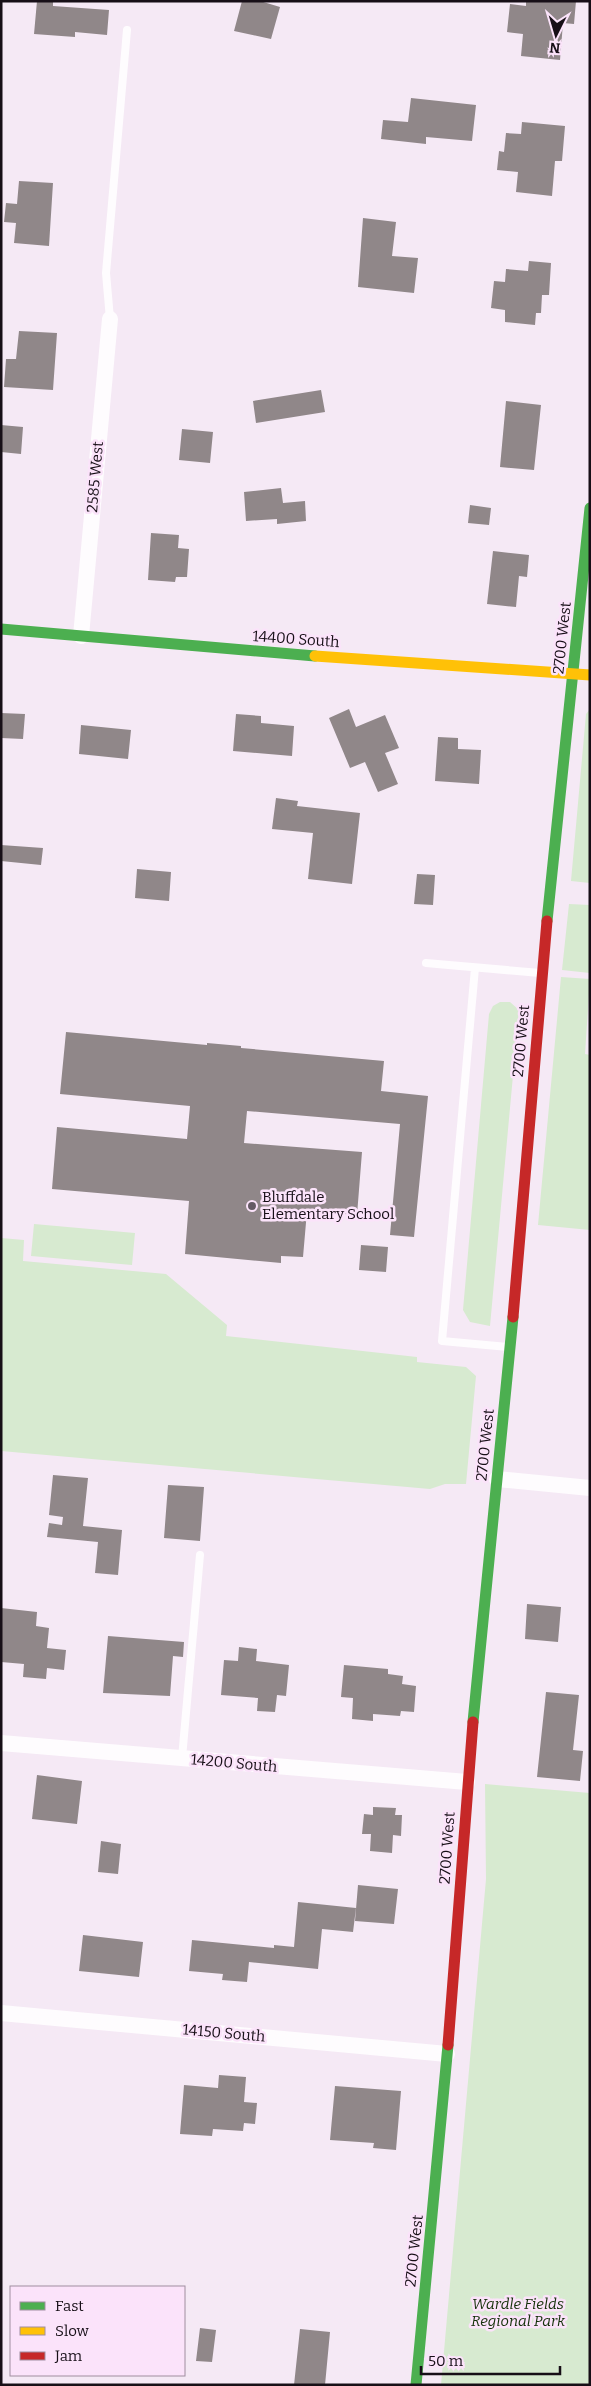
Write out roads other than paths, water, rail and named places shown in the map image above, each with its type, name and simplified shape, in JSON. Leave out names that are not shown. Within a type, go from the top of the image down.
[{"type":"main road","name":"2700 West","points":[[416,2385],[447,2054],[467,1782],[510,1347],[542,973],[590,508]]},
{"type":"main road","name":"14400 South","points":[[1,629],[280,654],[467,665],[590,675]]},
{"type":"street","name":"2585 West","points":[[81,636],[110,319]]},
{"type":"street","points":[[497,1479],[590,1488]]},
{"type":"street","name":"14200 South","points":[[1,1743],[467,1782]]},
{"type":"street","name":"14150 South","points":[[1,2013],[447,2054]]},
{"type":"lane","points":[[110,319],[106,273],[126,30]]},
{"type":"lane","points":[[426,963],[542,973]]},
{"type":"lane","points":[[475,968],[442,1341],[510,1347]]},
{"type":"lane","points":[[182,1758],[200,1555]]},
{"type":"place","name":"Bluffdale Elementary School","points":[[252,1206]]},
{"type":"park label","name":"Wardle Fields Regional Park","points":[[518,2312]]}]
